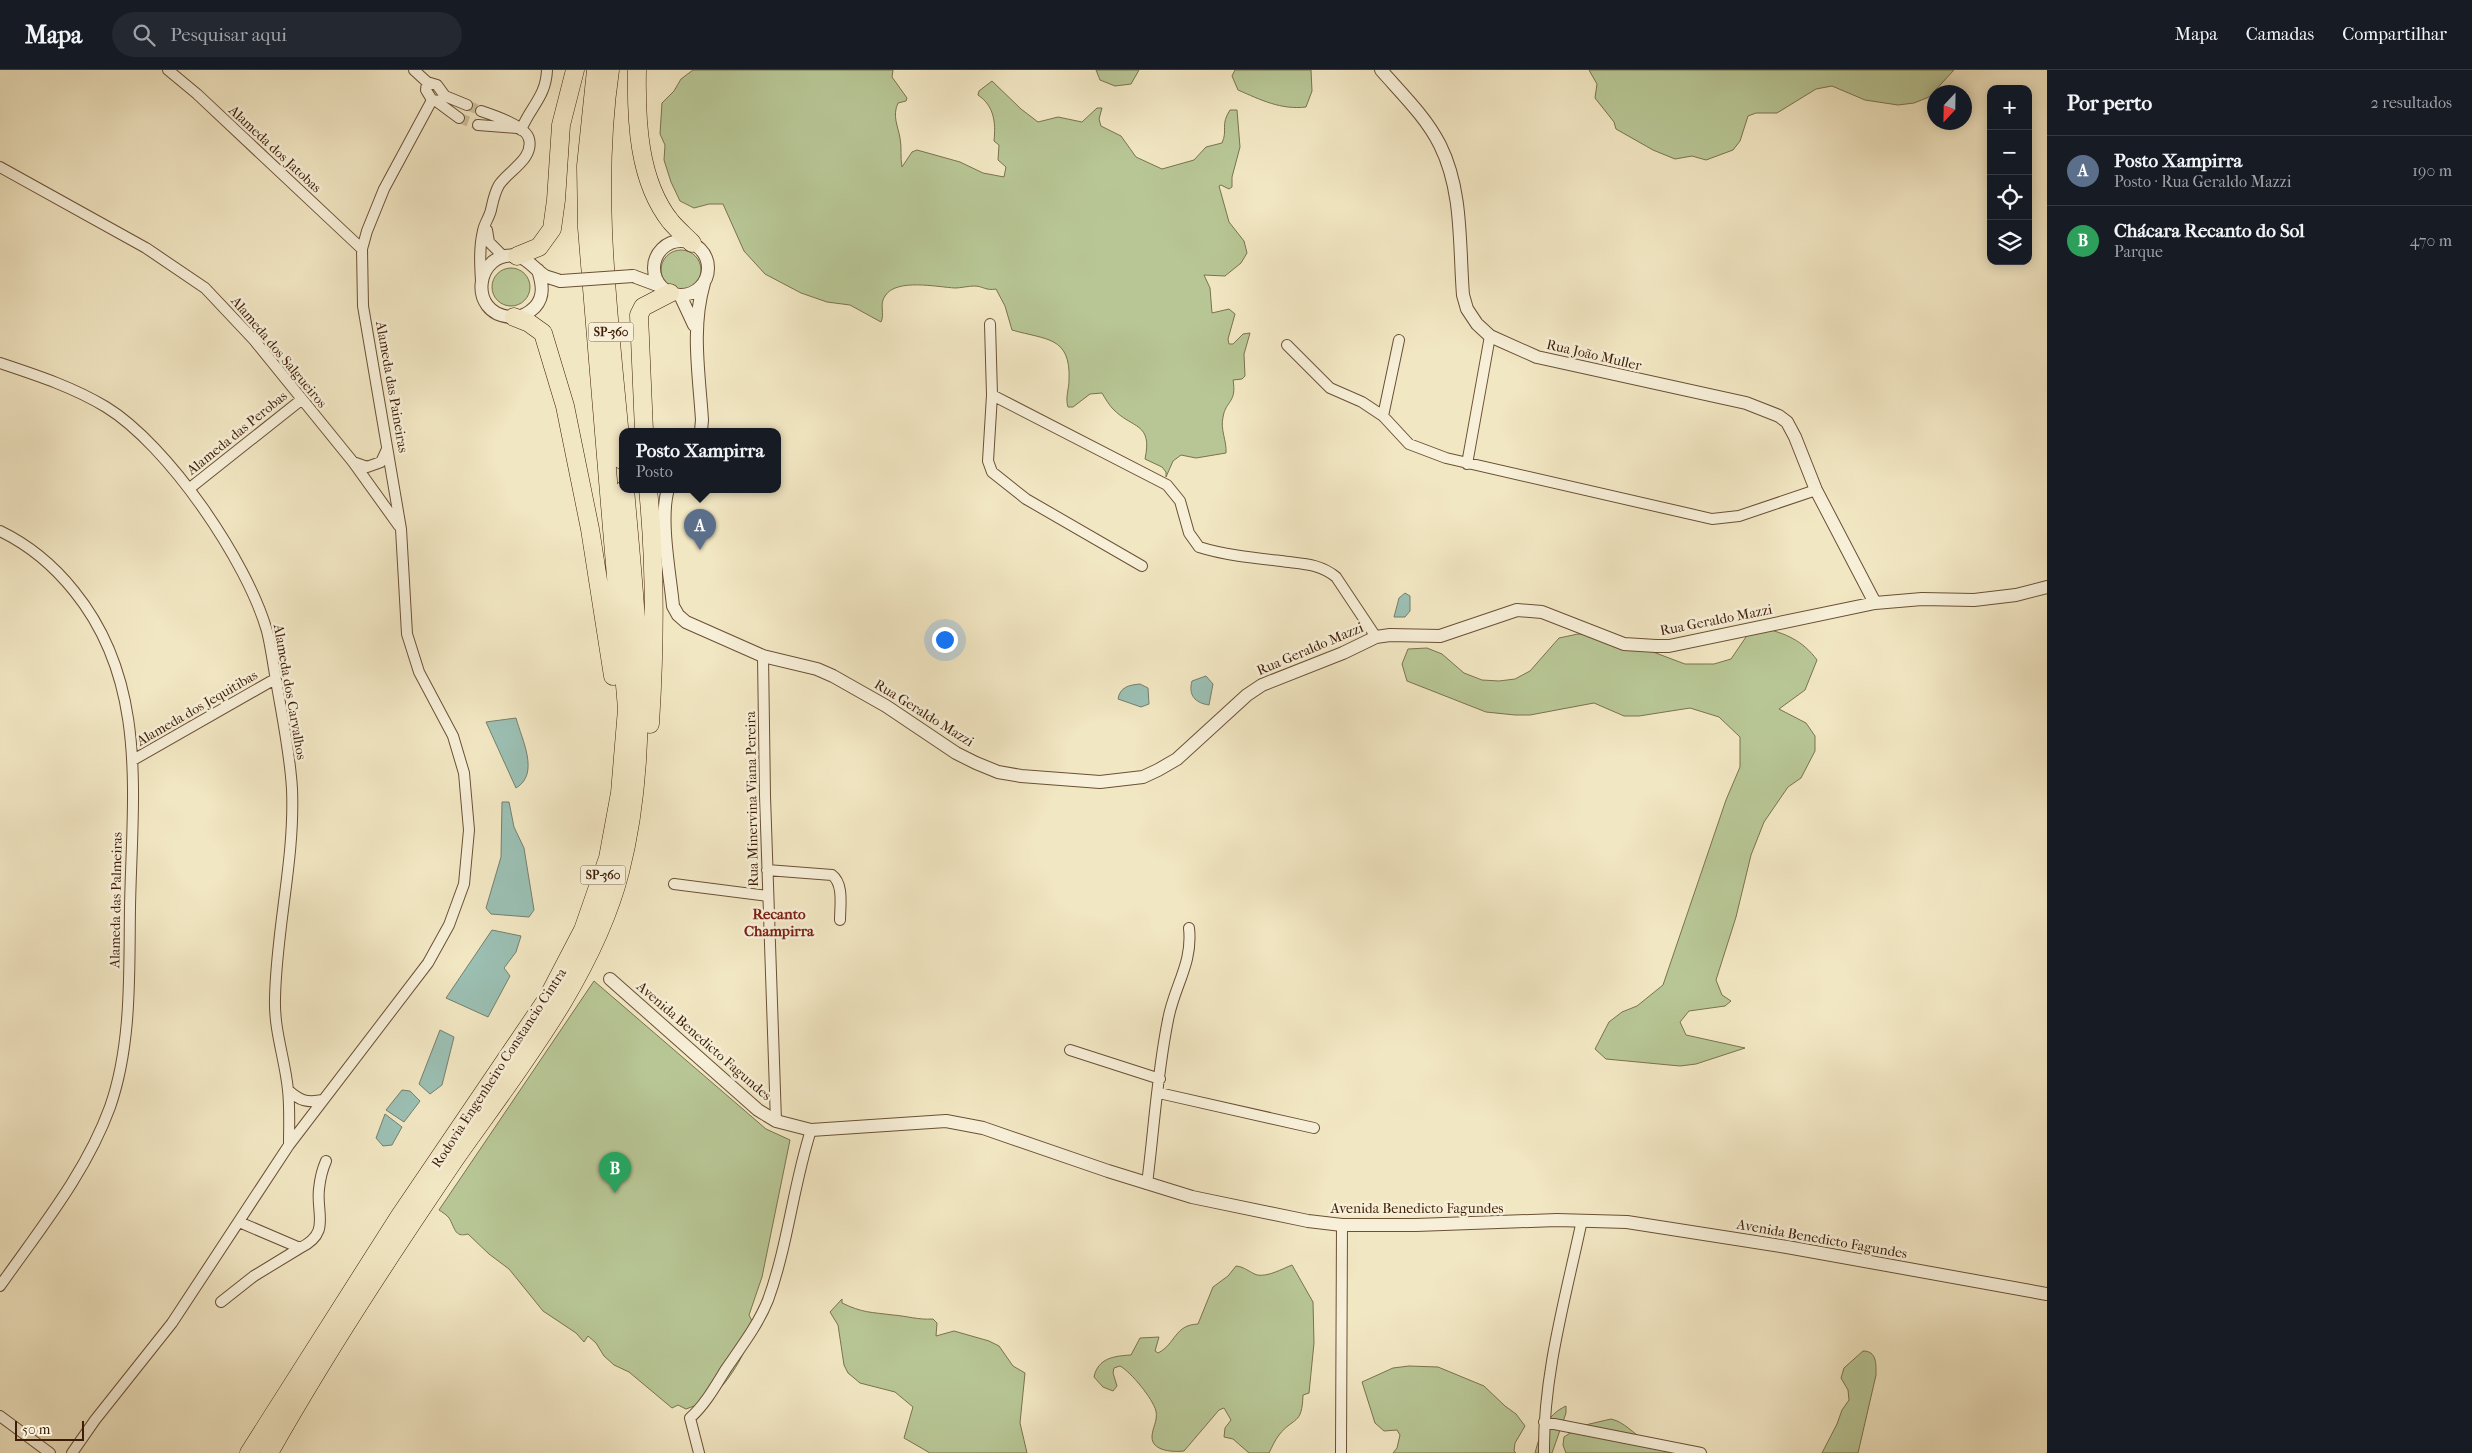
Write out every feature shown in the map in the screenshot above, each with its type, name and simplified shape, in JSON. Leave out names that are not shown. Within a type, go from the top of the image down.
[{"type":"highway","points":[[511,257],[538,247],[552,229],[561,125],[575,70]]},
{"type":"highway","name":"Rodovia Engenheiro Constancio Cintra","points":[[250,1453],[399,1217],[498,1074],[570,958],[593,904],[628,792],[627,708],[587,228],[586,166],[596,70]]},
{"type":"highway","name":"SP-360","points":[[610,70],[602,142],[603,237],[619,428]]},
{"type":"highway","points":[[637,70],[641,145],[647,173],[661,206],[671,222],[692,243]]},
{"type":"highway","points":[[644,428],[639,315],[643,307],[670,291]]},
{"type":"highway","points":[[514,317],[529,323],[543,333],[564,406],[590,529],[616,690],[617,757],[628,792]]},
{"type":"highway","name":"Rodovia Engenheiro Constancio Cintra","points":[[269,1453],[311,1380],[440,1182],[552,1017],[578,974],[608,908],[619,874],[628,792],[640,711],[625,493]]},
{"type":"highway","points":[[628,792],[644,766],[647,751],[654,651],[653,541],[648,493]]},
{"type":"street","name":"Alameda dos Jatobas","points":[[168,70],[197,94],[362,250]]},
{"type":"street","points":[[362,250],[384,189],[438,99],[437,85],[427,82],[414,70]]},
{"type":"street","points":[[519,129],[540,100],[547,70]]},
{"type":"street","name":"Rua João Muller","points":[[1381,70],[1423,118],[1439,144],[1448,164],[1458,208],[1463,295],[1467,309],[1476,324],[1490,336],[1537,357],[1746,403],[1779,416],[1787,422],[1795,437],[1816,490],[1875,603]]},
{"type":"street","points":[[427,82],[426,90],[459,118]]},
{"type":"street","points":[[438,99],[467,105]]},
{"type":"street","points":[[481,111],[504,118],[526,134],[529,147],[521,163],[500,183],[492,198],[483,231],[482,293],[489,307],[503,316],[514,317],[526,314],[536,306],[542,295],[560,281]]},
{"type":"street","points":[[478,125],[519,129]]},
{"type":"street","name":"Alameda dos Salgueiros","points":[[0,167],[146,248],[206,288],[254,340],[353,462],[401,529]]},
{"type":"street","points":[[487,221],[489,242],[511,257],[529,261],[538,270],[560,281],[635,276],[670,291],[690,293],[704,281]]},
{"type":"street","points":[[635,276],[656,257],[662,248],[671,242],[682,241],[692,243],[701,250],[706,260],[708,270],[697,306],[695,327],[701,428]]},
{"type":"street","name":"Alameda das Paineiras","points":[[72,1453],[95,1420],[172,1323],[289,1145],[428,963],[449,925],[464,884],[469,830],[464,773],[453,736],[419,672],[407,634],[401,529],[363,306],[362,250]]},
{"type":"street","points":[[481,282],[485,271],[494,262],[511,257]]},
{"type":"street","points":[[656,257],[653,267],[655,277],[670,291],[695,327]]},
{"type":"street","points":[[538,270],[542,282],[542,295]]},
{"type":"street","points":[[990,324],[992,395],[989,466],[997,478],[1026,499],[1142,566]]},
{"type":"street","points":[[1467,464],[1490,336]]},
{"type":"street","points":[[1383,416],[1399,340]]},
{"type":"street","points":[[1287,346],[1330,388],[1362,402],[1383,416],[1409,444],[1422,451],[1467,464],[1712,519],[1739,516],[1816,490]]},
{"type":"street","name":"Alameda dos Carvalhos","points":[[0,363],[77,391],[107,408],[136,430],[190,488],[229,549],[260,609],[268,632],[286,736],[292,789],[289,864],[276,965],[274,1003],[276,1032],[288,1090],[289,1145]]},
{"type":"street","points":[[992,395],[1167,485],[1180,501],[1189,533],[1199,546],[1281,562],[1312,564],[1330,572],[1336,577],[1376,637]]},
{"type":"street","name":"Alameda das Perobas","points":[[190,488],[301,400]]},
{"type":"street","points":[[353,462],[367,467],[377,465],[385,458],[388,445]]},
{"type":"street","name":"Rua Geraldo Mazzi","points":[[667,493],[665,518],[673,606],[678,615],[686,622],[763,656],[817,669],[833,676],[886,706],[956,753],[998,772],[1061,781],[1100,782],[1143,777],[1177,758],[1234,707],[1262,685],[1334,657],[1376,637],[1390,635],[1440,636],[1509,613],[1530,610],[1542,612],[1624,644],[1669,646],[1875,603],[1922,599],[1974,600],[2016,595],[2047,587]]},
{"type":"street","name":"Alameda das Palmeiras","points":[[0,530],[41,557],[63,578],[84,603],[101,631],[115,663],[125,694],[133,760],[129,954],[124,1049],[119,1078],[110,1107],[85,1162],[61,1200],[0,1286]]},
{"type":"street","name":"Rua Minervina Viana Pereira","points":[[763,656],[767,870],[776,1121]]},
{"type":"street","name":"Alameda dos Jequitibas","points":[[133,760],[275,679]]},
{"type":"street","points":[[767,870],[832,875],[838,879],[840,886],[840,920]]},
{"type":"street","points":[[674,884],[768,896]]},
{"type":"street","points":[[1147,1184],[1168,1017],[1190,951],[1188,928]]},
{"type":"street","name":"Avenida Benedicto Fagundes","points":[[610,979],[758,1110],[776,1121],[811,1130],[946,1121],[983,1128],[1147,1184],[1192,1197],[1252,1210],[1342,1225],[1478,1224],[1582,1220],[1627,1222],[1787,1247],[2047,1294]]},
{"type":"street","points":[[1070,1050],[1160,1079]]},
{"type":"street","points":[[288,1090],[299,1100],[309,1102],[322,1100]]},
{"type":"street","points":[[1159,1093],[1314,1128]]},
{"type":"street","points":[[699,1453],[690,1418],[700,1408],[738,1351],[758,1320],[768,1300],[779,1262],[796,1180],[811,1130]]},
{"type":"street","points":[[221,1302],[254,1276],[311,1243],[320,1227],[318,1190],[326,1161]]},
{"type":"street","points":[[1544,1453],[1544,1422],[1550,1378],[1582,1220]]},
{"type":"street","points":[[239,1222],[300,1248]]},
{"type":"street","points":[[1341,1453],[1342,1225]]},
{"type":"street","points":[[0,1416],[50,1453]]},
{"type":"street","points":[[1544,1422],[1700,1453]]},
{"type":"green space","points":[[693,70],[893,70],[892,77],[907,98],[906,101],[898,103],[896,108],[896,121],[901,142],[902,167],[912,152],[917,150],[960,162],[983,173],[1004,177],[1006,167],[998,160],[999,145],[994,141],[995,127],[993,115],[988,104],[978,95],[979,91],[992,81],[1021,109],[1038,122],[1058,117],[1082,122],[1097,108],[1102,108],[1099,119],[1101,126],[1121,136],[1136,157],[1162,169],[1194,160],[1206,147],[1222,143],[1227,115],[1230,110],[1237,110],[1240,147],[1232,177],[1232,187],[1229,189],[1221,185],[1219,186],[1229,222],[1244,241],[1247,253],[1241,263],[1225,276],[1204,275],[1210,288],[1212,313],[1229,309],[1235,314],[1228,339],[1229,344],[1233,344],[1243,334],[1250,333],[1244,354],[1245,376],[1242,379],[1233,380],[1234,393],[1224,411],[1222,426],[1226,453],[1196,458],[1181,455],[1173,461],[1166,477],[1166,472],[1162,467],[1145,459],[1147,447],[1143,432],[1113,409],[1102,393],[1090,394],[1073,407],[1068,407],[1069,366],[1066,355],[1061,347],[1054,342],[1012,330],[1005,306],[996,289],[974,286],[955,288],[928,285],[898,287],[890,290],[883,299],[881,322],[850,305],[827,302],[801,293],[765,274],[744,251],[723,204],[709,204],[694,208],[680,201],[671,182],[664,160],[665,145],[660,134],[662,103],[674,91],[681,79]]},
{"type":"green space","points":[[1096,70],[1139,70],[1131,84],[1115,86],[1100,80]]},
{"type":"green space","points":[[1235,70],[1311,70],[1312,91],[1306,107],[1280,106],[1238,90],[1232,76]]},
{"type":"green space","points":[[1589,70],[1954,70],[1940,85],[1927,85],[1927,98],[1914,103],[1898,105],[1865,100],[1832,86],[1816,89],[1777,113],[1756,113],[1748,116],[1740,141],[1733,150],[1706,160],[1692,156],[1675,159],[1653,150],[1616,129],[1614,122],[1595,98],[1597,84]]},
{"type":"green space","points":[[681,250],[695,256],[701,270],[695,284],[681,290],[667,284],[661,270],[667,256]]},
{"type":"green space","points":[[511,268],[524,274],[530,287],[524,300],[511,306],[498,300],[492,287],[498,274]]},
{"type":"green space","points":[[1762,628],[1779,632],[1800,643],[1817,660],[1805,690],[1779,709],[1806,723],[1815,736],[1815,751],[1801,778],[1788,787],[1764,822],[1751,855],[1736,917],[1716,980],[1722,995],[1731,1001],[1725,1006],[1689,1011],[1680,1022],[1686,1035],[1745,1048],[1696,1064],[1680,1066],[1606,1059],[1595,1049],[1609,1022],[1622,1012],[1637,1006],[1663,985],[1726,800],[1740,767],[1740,737],[1719,717],[1690,708],[1639,716],[1624,716],[1594,703],[1530,715],[1486,712],[1407,681],[1402,664],[1408,649],[1427,648],[1442,654],[1464,673],[1482,680],[1499,681],[1515,679],[1530,671],[1559,638],[1578,634],[1608,635],[1685,664],[1714,664],[1731,659],[1748,634]]},
{"type":"green space","points":[[594,981],[766,1129],[790,1140],[762,1277],[749,1315],[754,1325],[747,1346],[742,1357],[721,1388],[704,1402],[686,1409],[678,1405],[672,1408],[629,1372],[614,1365],[588,1336],[584,1342],[576,1333],[543,1311],[509,1269],[489,1254],[468,1234],[457,1233],[448,1217],[439,1210]]},
{"type":"green space","points":[[1292,1265],[1313,1302],[1314,1343],[1309,1393],[1303,1395],[1299,1416],[1279,1435],[1269,1453],[1249,1453],[1233,1439],[1224,1437],[1225,1428],[1231,1420],[1224,1408],[1219,1410],[1184,1451],[1170,1451],[1160,1448],[1153,1442],[1152,1437],[1156,1418],[1154,1406],[1146,1393],[1125,1369],[1120,1366],[1114,1368],[1113,1373],[1117,1386],[1113,1391],[1103,1387],[1094,1377],[1099,1366],[1108,1359],[1131,1355],[1140,1338],[1159,1337],[1155,1351],[1158,1353],[1184,1328],[1198,1324],[1213,1287],[1228,1276],[1236,1266],[1257,1275],[1266,1275]]},
{"type":"green space","points":[[842,1299],[842,1303],[867,1312],[933,1319],[937,1323],[936,1336],[954,1331],[989,1341],[999,1346],[1013,1366],[1025,1373],[1020,1423],[1027,1453],[930,1453],[904,1438],[913,1407],[895,1392],[860,1383],[848,1373],[844,1365],[838,1325],[830,1312]]},
{"type":"green space","points":[[1863,1351],[1871,1353],[1875,1359],[1876,1375],[1858,1453],[1822,1453],[1842,1410],[1849,1400],[1848,1390],[1841,1378],[1844,1368]]},
{"type":"green space","points":[[1409,1366],[1438,1367],[1484,1386],[1516,1414],[1525,1426],[1515,1443],[1514,1451],[1516,1453],[1393,1453],[1397,1448],[1400,1435],[1397,1430],[1384,1431],[1375,1423],[1362,1382],[1393,1368]]},
{"type":"green space","points":[[1566,1406],[1566,1413],[1552,1453],[1535,1453],[1545,1426],[1553,1414]]},
{"type":"green space","points":[[1611,1419],[1621,1423],[1645,1440],[1701,1453],[1566,1453],[1563,1445],[1564,1437],[1581,1426]]},
{"type":"water","points":[[1405,593],[1410,596],[1410,611],[1405,617],[1394,617],[1399,598]]},
{"type":"water","points":[[1206,676],[1213,684],[1209,705],[1196,700],[1191,690],[1192,681]]},
{"type":"water","points":[[1140,684],[1148,688],[1149,704],[1141,707],[1118,699],[1123,689]]},
{"type":"water","points":[[516,718],[525,746],[528,766],[523,782],[516,788],[486,722]]},
{"type":"water","points":[[502,802],[509,802],[514,827],[524,848],[534,910],[529,917],[491,914],[486,908],[501,857]]},
{"type":"water","points":[[492,930],[521,936],[516,952],[504,968],[510,976],[488,1017],[446,998]]},
{"type":"water","points":[[440,1030],[454,1037],[442,1085],[430,1094],[419,1084]]},
{"type":"water","points":[[402,1090],[410,1091],[420,1101],[404,1122],[386,1110]]},
{"type":"water","points":[[385,1114],[402,1127],[392,1145],[383,1146],[376,1138]]},
{"type":"tunnel","points":[[467,105],[481,111]]},
{"type":"tunnel","points":[[459,118],[478,125]]},
{"type":"place","name":"Posto Xampirra","points":[[700,550]]},
{"type":"place","name":"Chácara Recanto do Sol","points":[[615,1193]]},
{"type":"district","name":"Recanto Champirra","points":[[779,922]]}]
